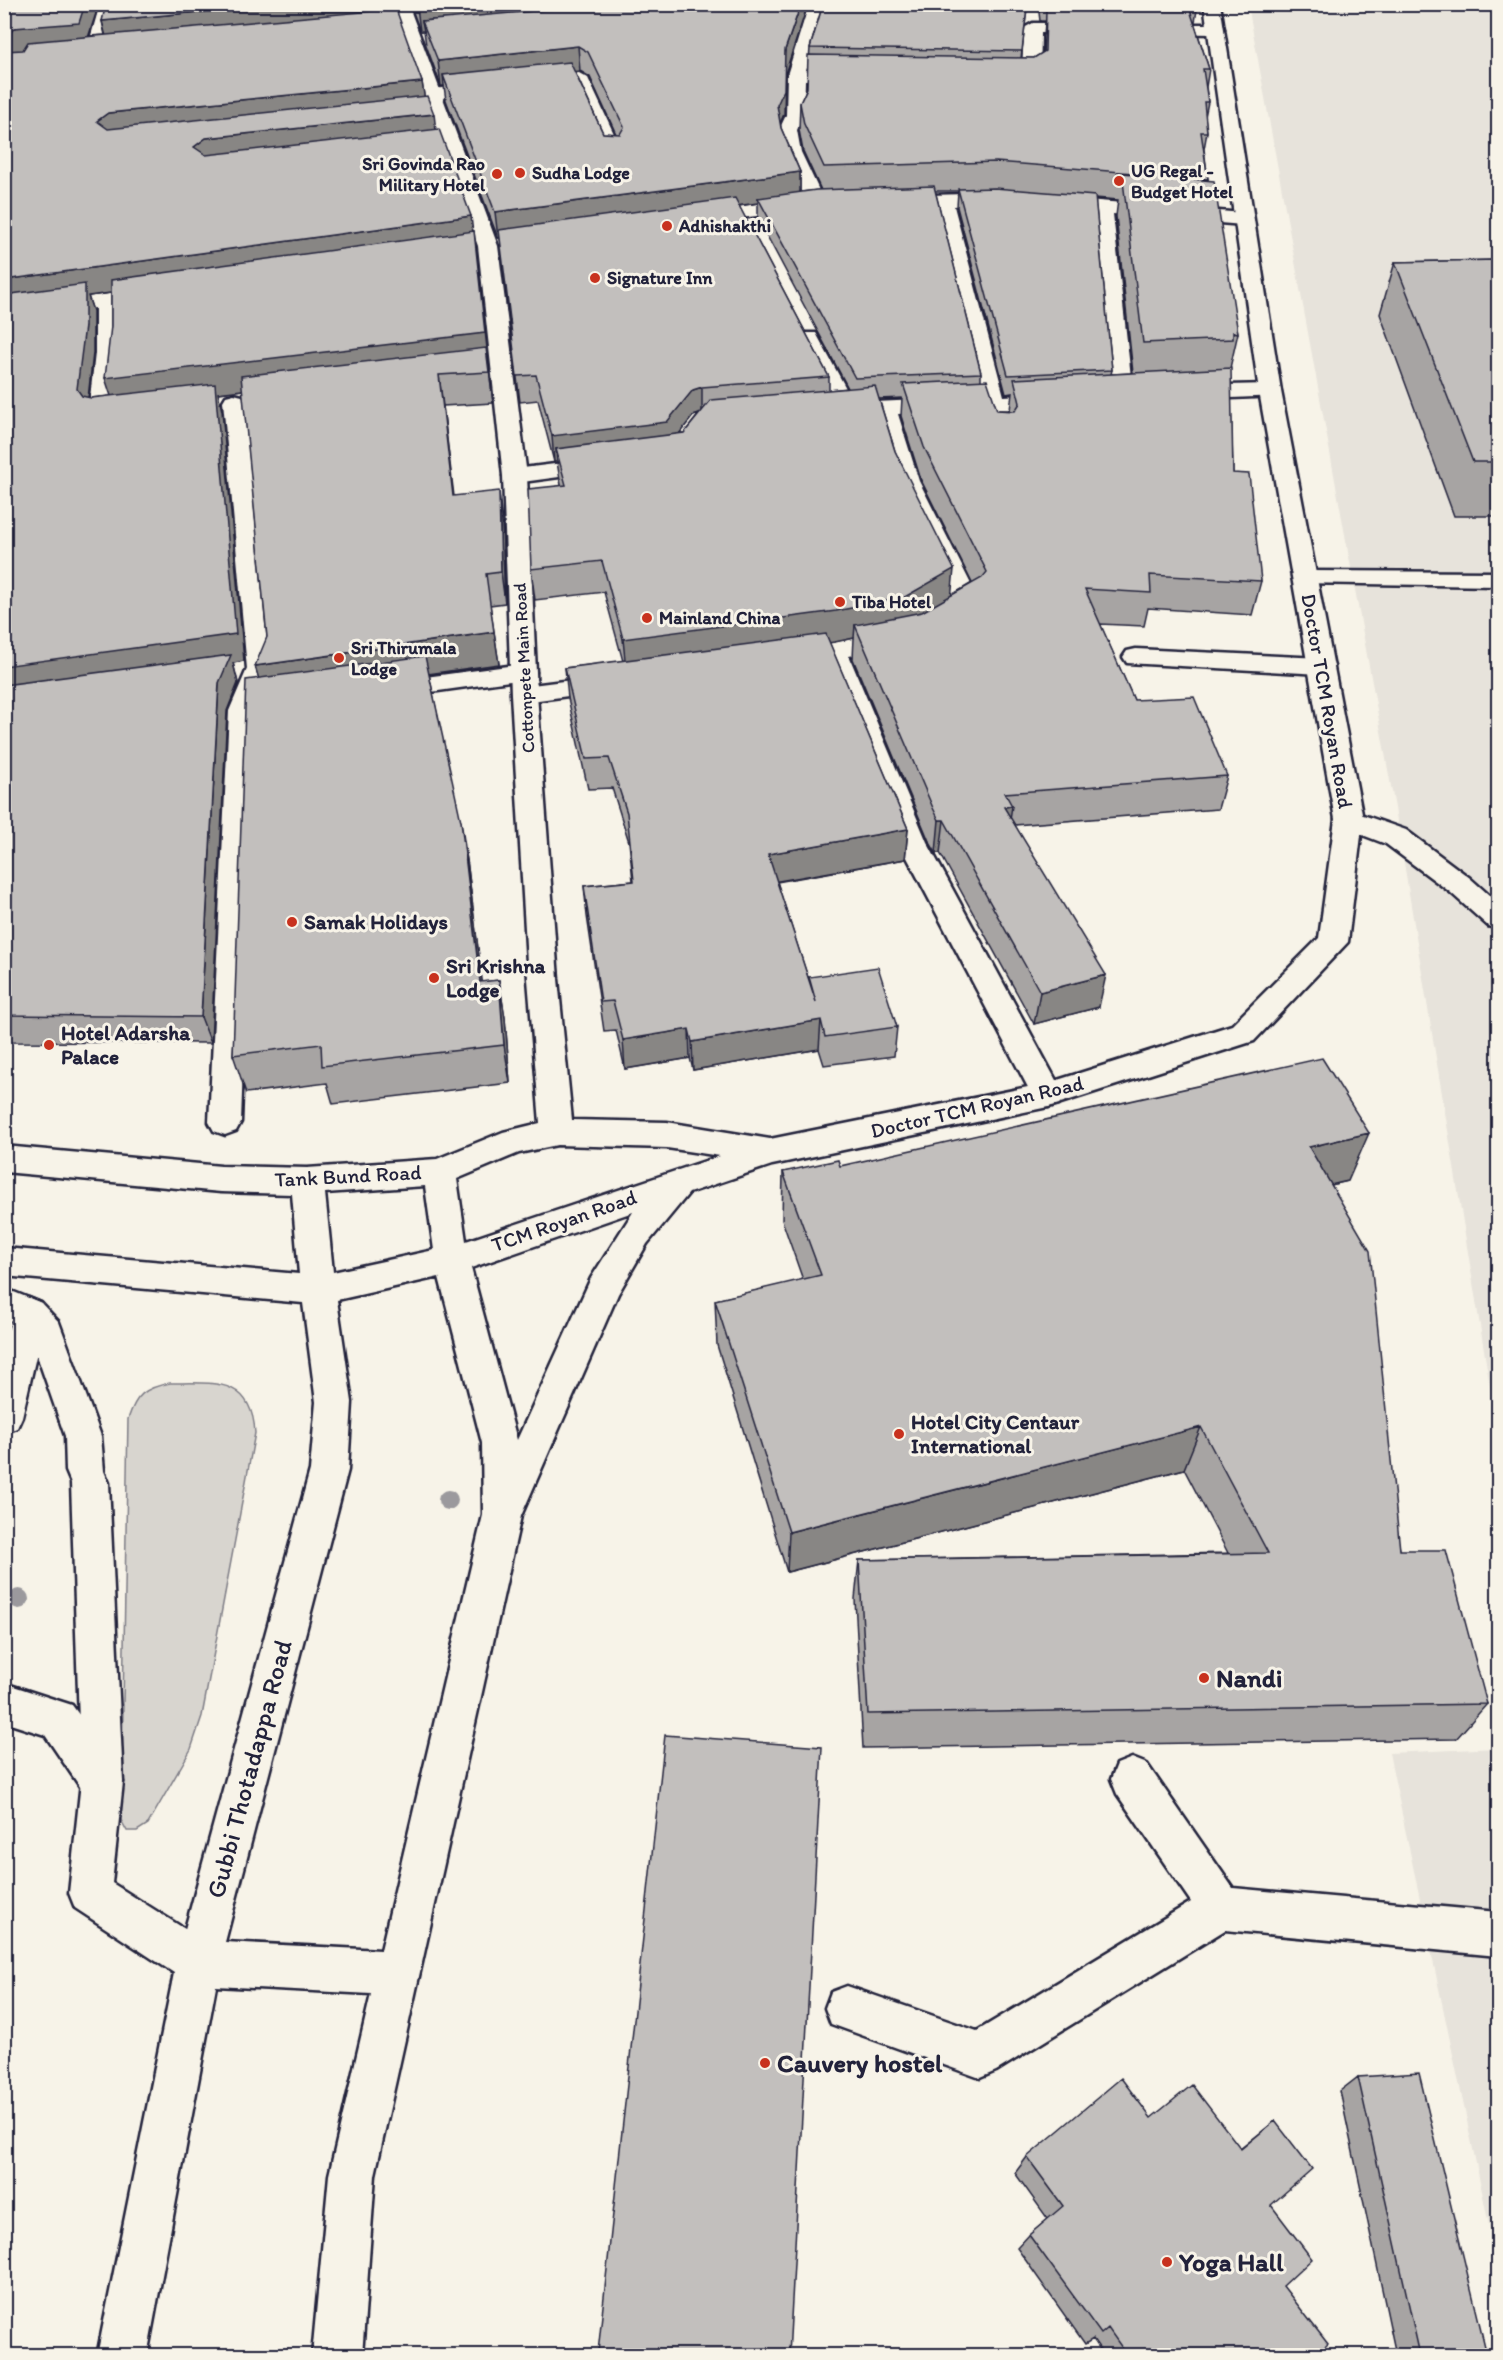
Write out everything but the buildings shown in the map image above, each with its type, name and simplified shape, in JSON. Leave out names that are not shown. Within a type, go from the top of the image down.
[{"type":"main road","points":[[95,53],[109,4]]},
{"type":"main road","name":"Cottonpete Main Road","points":[[399,4],[410,32],[431,107],[452,146],[497,245],[492,370],[515,476],[524,683],[543,979],[558,1132]]},
{"type":"main road","points":[[815,203],[792,152],[788,130],[795,115],[796,75],[816,9],[838,15]]},
{"type":"main road","points":[[1136,29],[1214,17]]},
{"type":"main road","name":"Doctor TCM Royan Road","points":[[677,1184],[771,1152],[1048,1095],[1243,1033],[1333,942],[1349,819],[1270,390],[1214,17]]},
{"type":"main road","points":[[984,77],[1031,78],[1033,28],[1102,28]]},
{"type":"main road","points":[[72,55],[118,51]]},
{"type":"main road","points":[[796,75],[867,75]]},
{"type":"main road","points":[[431,107],[579,78],[614,153]]},
{"type":"main road","points":[[430,148],[452,146]]},
{"type":"main road","points":[[873,202],[993,198],[1243,219]]},
{"type":"main road","points":[[943,201],[1003,435]]},
{"type":"main road","points":[[684,219],[838,202]]},
{"type":"main road","points":[[1103,208],[1122,395]]},
{"type":"main road","points":[[741,212],[752,232]]},
{"type":"main road","points":[[467,249],[497,245]]},
{"type":"main road","points":[[4,314],[172,291]]},
{"type":"main road","points":[[105,300],[106,353],[99,416],[146,411]]},
{"type":"main road","points":[[796,316],[846,409]]},
{"type":"main road","points":[[1168,394],[1270,390]]},
{"type":"main road","points":[[1099,397],[1145,395]]},
{"type":"main road","points":[[822,411],[1076,399]]},
{"type":"main road","points":[[225,1122],[242,711],[248,670],[236,401]]},
{"type":"main road","points":[[764,662],[835,652],[909,637],[968,604],[908,482],[885,409]]},
{"type":"main road","points":[[515,476],[630,462]]},
{"type":"main road","points":[[1305,578],[1498,579]]},
{"type":"main road","points":[[835,652],[913,842],[1048,1095]]},
{"type":"main road","points":[[1136,657],[1321,666]]},
{"type":"main road","points":[[358,694],[524,683],[634,680]]},
{"type":"main road","points":[[242,711],[312,701]]},
{"type":"main road","points":[[1349,819],[1396,837],[1460,885],[1498,919]]},
{"type":"main road","points":[[440,1172],[514,1141],[558,1132],[667,1135],[771,1152]]},
{"type":"main road","name":"Tank Bund Road","points":[[4,1159],[221,1179],[307,1181],[440,1172],[452,1260]]},
{"type":"main road","name":"Gubbi Thotadappa Road","points":[[122,2355],[198,1963],[329,1470],[334,1402],[318,1290],[307,1181]]},
{"type":"main road","points":[[337,2355],[352,2175],[502,1515],[603,1288],[635,1234],[677,1184]]},
{"type":"main road","name":"TCM Royan Road","points":[[452,1260],[677,1184]]},
{"type":"main road","points":[[4,1262],[318,1290],[452,1260],[498,1432],[502,1515]]},
{"type":"main road","points":[[17,1307],[46,1333],[67,1385],[83,1436],[85,1471],[90,1483],[102,1782],[90,1893],[198,1963],[397,1973]]},
{"type":"main road","points":[[4,1417],[17,1307]]},
{"type":"main road","points":[[4,1702],[58,1719],[102,1782]]},
{"type":"main road","points":[[1132,1779],[1221,1908]]},
{"type":"main road","points":[[847,2008],[980,2055],[1221,1908],[1498,1934]]},
{"type":"shaded area","points":[[1248,5],[1498,5],[1498,1435],[1395,808]]},
{"type":"shaded area","points":[[170,1383],[201,1383],[228,1387],[247,1402],[255,1433],[202,1716],[191,1749],[148,1824],[137,1831],[127,1831],[121,1820],[128,1419],[134,1404],[142,1394],[154,1387]]},
{"type":"shaded area","points":[[1498,1748],[1498,2267],[1389,1753]]},
{"type":"place","name":"Sudha Lodge","points":[[520,173]]},
{"type":"place","name":"Sri Govinda Rao Military Hotel","points":[[497,174]]},
{"type":"place","name":"UG Regal - Budget Hotel","points":[[1119,181]]},
{"type":"place","name":"Adhishakthi","points":[[667,226]]},
{"type":"place","name":"Signature Inn","points":[[595,278]]},
{"type":"place","name":"Tiba Hotel","points":[[840,602]]},
{"type":"place","name":"Mainland China","points":[[647,618]]},
{"type":"place","name":"Sri Thirumala Lodge","points":[[339,658]]},
{"type":"place","name":"Samak Holidays","points":[[292,922]]},
{"type":"place","name":"Sri Krishna Lodge","points":[[434,978]]},
{"type":"place","name":"Hotel Adarsha Palace","points":[[49,1045]]},
{"type":"place","name":"Hotel City Centaur International","points":[[899,1434]]},
{"type":"place","name":"Nandi","points":[[1204,1678]]},
{"type":"place","name":"Cauvery hostel","points":[[765,2063]]},
{"type":"place","name":"Yoga Hall","points":[[1167,2262]]}]
